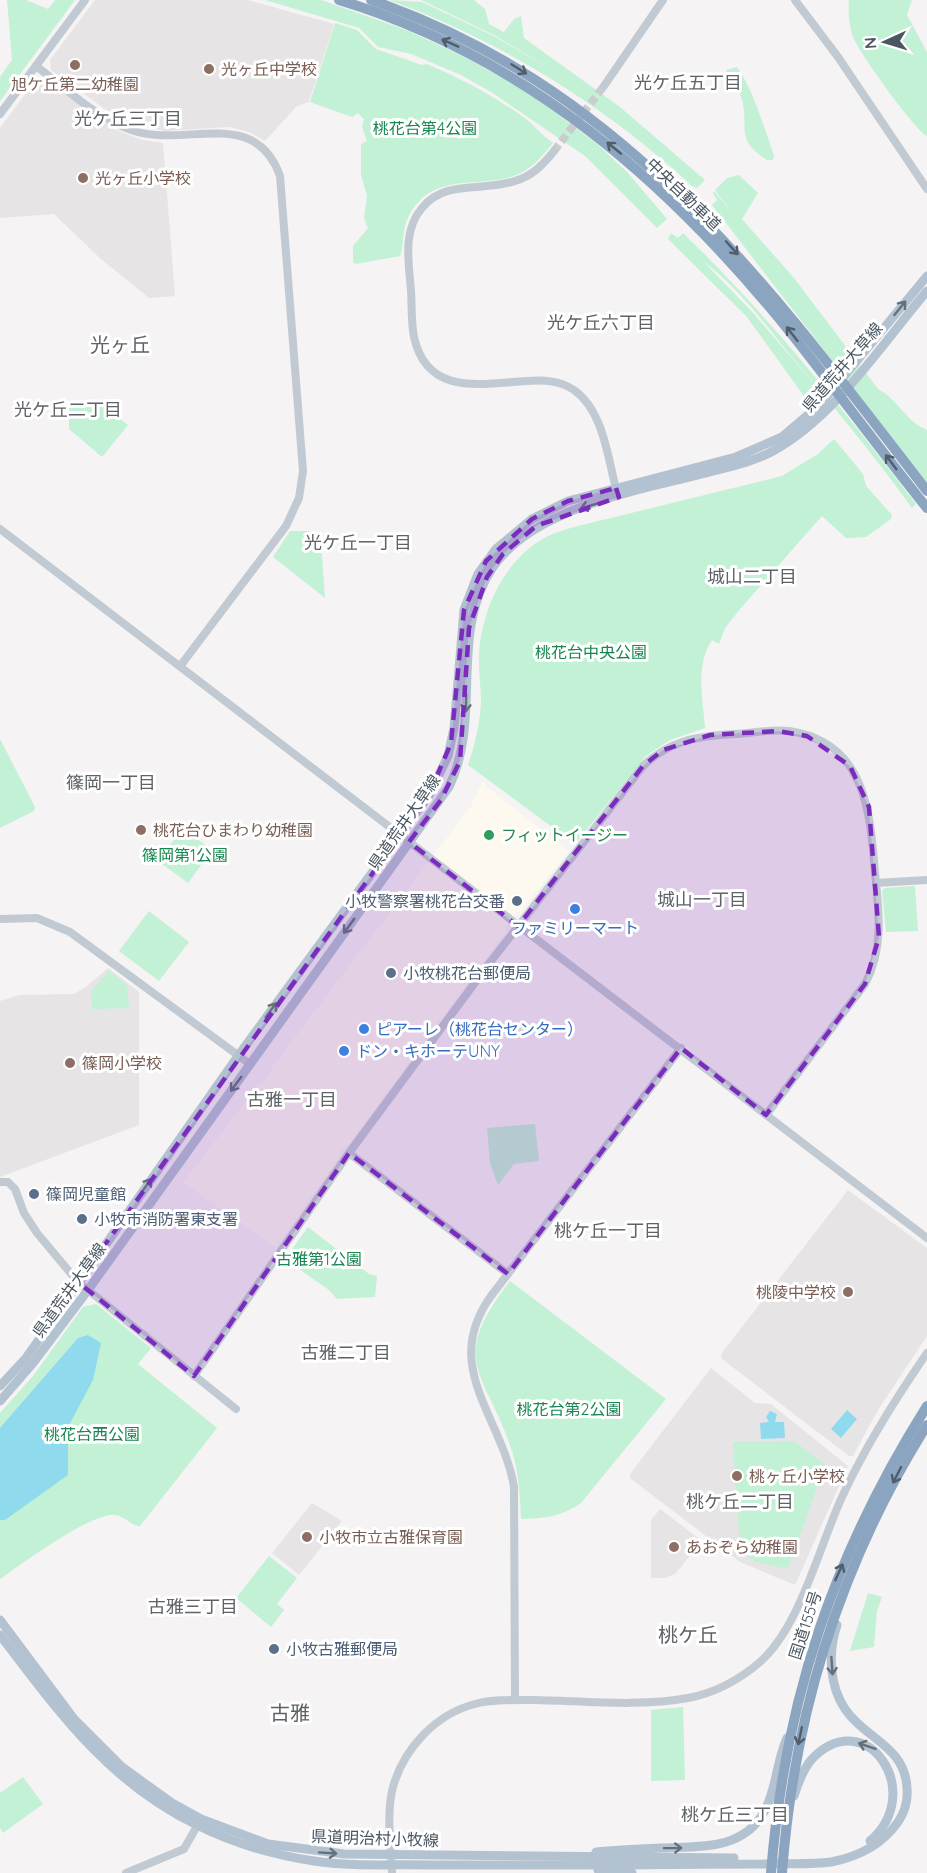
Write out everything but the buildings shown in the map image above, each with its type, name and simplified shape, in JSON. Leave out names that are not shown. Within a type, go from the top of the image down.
[{"type":"highway","name":"中央自動車道","points":[[339,0],[384,15],[466,51],[516,79],[586,126],[658,188],[713,243],[778,317],[827,381],[850,400],[927,491]]},
{"type":"highway","name":"中央自動車道","points":[[371,0],[420,18],[494,53],[591,117],[665,180],[722,236],[835,371],[850,400],[927,508]]},
{"type":"highway","name":"国道155号","points":[[771,1873],[777,1810],[791,1729],[810,1654],[835,1582],[862,1519],[899,1450],[927,1406]]},
{"type":"highway","name":"国道155号","points":[[782,1873],[786,1827],[799,1740],[820,1654],[844,1588],[870,1530],[927,1425]]},
{"type":"main road","name":"県道荒井大草線","points":[[0,1401],[33,1363],[88,1290],[441,800],[460,761],[466,729],[469,628],[476,601],[487,577],[503,554],[536,526],[570,511],[617,492],[736,457],[782,437],[821,404],[927,276]]},
{"type":"main road","name":"県道荒井大草線","points":[[0,1386],[26,1358],[238,1056],[429,795],[448,756],[454,728],[464,610],[472,587],[486,561],[505,540],[532,519],[568,501],[737,464],[770,453],[800,435],[827,411],[927,291]]},
{"type":"main road","points":[[551,1861],[831,1859],[858,1854],[884,1838],[899,1821],[907,1799],[905,1775],[899,1759],[886,1744],[857,1723],[845,1709],[832,1676],[834,1635],[870,1530]]},
{"type":"main road","name":"県道明治村小牧線","points":[[0,1620],[74,1719],[96,1744],[146,1786],[199,1822],[268,1844],[297,1850],[344,1854],[392,1853],[551,1861]]},
{"type":"main road","name":"県道明治村小牧線","points":[[0,1635],[90,1749],[142,1792],[231,1840],[296,1858],[392,1869],[551,1861]]},
{"type":"main road","points":[[551,1861],[618,1850],[701,1847],[721,1844],[743,1835],[759,1821],[768,1803],[782,1749],[791,1729]]},
{"type":"main road","points":[[786,1827],[802,1774],[812,1759],[832,1745],[843,1742],[864,1744],[880,1751],[891,1761],[898,1777],[901,1791],[896,1810],[875,1838],[831,1859]]},
{"type":"main road","points":[[551,1861],[632,1873]]},
{"type":"street","points":[[0,114],[85,0]]},
{"type":"street","points":[[604,86],[663,0]]},
{"type":"street","points":[[795,0],[838,57],[927,189]]},
{"type":"street","points":[[36,66],[112,122],[130,130],[163,137],[226,133],[254,141],[267,151],[280,176],[303,471],[301,487],[286,526],[181,665]]},
{"type":"street","points":[[554,152],[537,170],[520,179],[498,185],[451,190],[434,197],[418,212],[411,226],[408,243],[413,333],[423,360],[435,373],[448,380],[470,385],[550,381],[576,391],[595,415],[617,492]]},
{"type":"street","points":[[0,529],[181,665],[927,1238]]},
{"type":"street","points":[[194,1376],[350,1153],[518,926],[643,766],[671,745],[710,735],[789,731],[816,740],[839,755],[856,775],[867,798],[879,937],[871,974],[766,1115]]},
{"type":"street","points":[[876,884],[927,880]]},
{"type":"street","points":[[0,919],[37,918],[70,932],[250,1064]]},
{"type":"street","points":[[515,1700],[514,1487],[508,1457],[475,1384],[469,1354],[475,1324],[482,1308],[681,1048]]},
{"type":"street","points":[[350,1153],[508,1274]]},
{"type":"street","points":[[0,1182],[8,1182],[15,1189],[24,1213],[37,1233],[78,1282],[236,1409]]},
{"type":"street","points":[[392,1869],[393,1789],[407,1755],[430,1728],[458,1710],[475,1704],[515,1700],[648,1701],[686,1698],[722,1687],[759,1662],[780,1640],[792,1620],[843,1494],[884,1420],[927,1353]]},
{"type":"street","points":[[126,1873],[184,1849],[199,1822]]},
{"type":"highlighted area","points":[[616,488],[619,497],[536,526],[503,554],[487,577],[469,628],[460,761],[441,800],[409,842],[518,926],[643,766],[663,750],[710,735],[778,731],[807,736],[850,766],[869,807],[879,937],[865,984],[766,1115],[681,1048],[508,1274],[349,1153],[194,1376],[78,1282],[429,795],[451,743],[464,610],[486,561],[532,519],[568,501]]},
{"type":"shaded area","name":"光ヶ丘中学校","points":[[95,0],[248,0],[334,24],[309,102],[297,106],[265,141],[249,132],[229,127],[165,131],[130,124],[116,117],[51,70],[50,60]]},
{"type":"shaded area","name":"光ヶ丘小学校","points":[[45,79],[114,129],[142,140],[163,143],[175,296],[149,298],[101,259],[54,214],[0,218],[0,128],[35,81]]},
{"type":"shaded area","points":[[483,780],[487,787],[568,852],[520,912],[515,913],[506,926],[506,931],[349,1144],[340,1151],[341,1155],[276,1247],[183,1183],[259,1084],[264,1083],[273,1066],[471,806]]},
{"type":"shaded area","name":"篠岡小学校","points":[[108,968],[139,992],[139,1125],[0,1177],[0,1001],[20,995],[74,994]]},
{"type":"shaded area","name":"桃陵中学校","points":[[848,1190],[927,1248],[927,1336],[878,1410],[853,1456],[849,1456],[722,1359],[721,1354]]},
{"type":"shaded area","name":"桃ヶ丘小学校","points":[[711,1368],[755,1403],[771,1404],[848,1466],[795,1585],[740,1562],[630,1478],[630,1474]]},
{"type":"shaded area","name":"小牧市立古雅保育園","points":[[312,1503],[342,1521],[299,1575],[272,1553]]},
{"type":"shaded area","name":"あおぞら幼稚園","points":[[660,1509],[702,1541],[675,1574],[665,1578],[651,1578],[651,1520]]},
{"type":"green space","points":[[7,0],[26,0],[48,9],[55,0],[75,0],[0,101],[0,77],[12,60]]},
{"type":"green space","points":[[265,0],[321,0],[406,30],[461,55],[528,92],[597,144],[628,173],[667,219],[657,228],[585,156],[491,92],[461,75],[411,54],[378,47],[359,28]]},
{"type":"green space","points":[[389,0],[422,2],[494,36],[569,80],[494,35],[421,0],[474,0],[485,9],[489,24],[504,32],[514,19],[521,16],[524,38],[620,107],[705,180],[697,188],[692,186],[624,129],[550,78],[511,55],[430,16]]},
{"type":"green space","points":[[849,0],[912,0],[907,15],[927,52],[927,136],[900,107],[857,45],[851,28]]},
{"type":"green space","name":"桃花台第4公園","points":[[335,23],[357,30],[376,49],[422,65],[427,64],[476,87],[522,116],[553,143],[535,163],[511,177],[452,185],[439,188],[427,195],[416,205],[407,220],[400,256],[356,264],[353,262],[353,246],[368,228],[364,218],[367,196],[361,175],[361,144],[367,141],[362,127],[364,119],[358,113],[352,117],[310,102]]},
{"type":"green space","points":[[737,67],[758,110],[774,155],[773,160],[767,160],[757,153],[747,141],[742,100],[726,70]]},
{"type":"green space","points":[[739,175],[758,193],[742,219],[794,278],[878,389],[892,399],[913,422],[927,430],[927,483],[712,205],[717,200],[714,191],[733,214],[715,190],[727,178]]},
{"type":"green space","points":[[671,233],[678,238],[683,233],[776,331],[916,504],[912,508],[853,431],[822,393],[750,306],[728,282],[704,262],[754,314],[821,392],[809,403],[747,317],[668,239]]},
{"type":"green space","points":[[98,402],[128,425],[102,457],[69,429],[69,404]]},
{"type":"green space","name":"桃花台中央公園","points":[[834,439],[863,474],[866,486],[892,515],[891,519],[866,537],[846,538],[822,516],[740,609],[725,628],[719,644],[712,640],[703,661],[702,672],[705,728],[670,740],[646,756],[575,844],[468,765],[480,718],[479,651],[486,617],[499,585],[520,557],[533,545],[557,532],[574,527],[782,476],[818,454]]},
{"type":"green space","points":[[290,531],[311,531],[311,540],[321,542],[325,598],[273,557]]},
{"type":"green space","points":[[0,739],[35,807],[34,811],[0,828]]},
{"type":"green space","name":"篠岡第1公園","points":[[183,828],[212,850],[188,883],[158,861]]},
{"type":"green space","points":[[915,886],[918,931],[886,932],[882,891],[885,888]]},
{"type":"green space","points":[[149,911],[189,942],[159,981],[119,951]]},
{"type":"green space","points":[[109,971],[127,985],[129,1008],[92,1009],[91,991]]},
{"type":"green space","points":[[535,1124],[539,1161],[514,1164],[498,1185],[490,1163],[487,1128]]},
{"type":"green space","name":"古雅第1公園","points":[[308,1227],[369,1274],[377,1276],[375,1297],[337,1299],[329,1290],[285,1259]]},
{"type":"green space","name":"桃花台第2公園","points":[[510,1281],[666,1399],[581,1503],[560,1514],[545,1517],[521,1519],[518,1477],[512,1451],[477,1367],[476,1350],[480,1331],[491,1309]]},
{"type":"green space","name":"桃花台西公園","points":[[96,1304],[151,1348],[138,1364],[217,1428],[140,1526],[115,1515],[99,1518],[54,1542],[0,1579],[0,1413],[33,1376],[83,1307]]},
{"type":"green space","points":[[794,1441],[825,1465],[788,1569],[756,1562],[740,1552],[733,1442]]},
{"type":"green space","points":[[269,1556],[297,1578],[277,1604],[284,1610],[271,1627],[236,1598]]},
{"type":"green space","points":[[868,1593],[882,1597],[877,1611],[874,1647],[850,1651]]},
{"type":"green space","points":[[683,1707],[685,1780],[651,1781],[651,1710]]},
{"type":"green space","points":[[23,1777],[43,1804],[3,1833],[0,1828],[0,1793]]},
{"type":"water","points":[[88,1335],[101,1343],[93,1380],[68,1427],[68,1475],[5,1520],[0,1520],[0,1428],[78,1338]]},
{"type":"water","points":[[847,1410],[857,1419],[841,1438],[831,1429]]},
{"type":"water","points":[[770,1411],[777,1414],[775,1422],[784,1422],[785,1438],[761,1439],[760,1423],[769,1422],[766,1417]]},
{"type":"tunnel","points":[[554,151],[604,86]]},
{"type":"place","name":"旭ケ丘第二幼稚園","points":[[75,65]]},
{"type":"place","name":"光ヶ丘中学校","points":[[209,69]]},
{"type":"place","name":"光ヶ丘小学校","points":[[83,178]]},
{"type":"place","name":"桃花台ひまわり幼稚園","points":[[141,830]]},
{"type":"place","name":"フィットイージー","points":[[489,835]]},
{"type":"place","name":"小牧警察署桃花台交番","points":[[517,901]]},
{"type":"place","name":"ファミリーマート","points":[[575,909]]},
{"type":"place","name":"小牧桃花台郵便局","points":[[391,973]]},
{"type":"place","name":"ピアーレ（桃花台センター）","points":[[364,1029]]},
{"type":"place","name":"ドン・キホーテUNY","points":[[344,1051]]},
{"type":"place","name":"篠岡小学校","points":[[70,1063]]},
{"type":"place","name":"篠岡児童館","points":[[34,1194]]},
{"type":"place","name":"小牧市消防署東支署","points":[[82,1219]]},
{"type":"place","name":"桃陵中学校","points":[[848,1292]]},
{"type":"place","name":"桃ヶ丘小学校","points":[[737,1476]]},
{"type":"place","name":"小牧市立古雅保育園","points":[[307,1537]]},
{"type":"place","name":"あおぞら幼稚園","points":[[674,1547]]},
{"type":"place","name":"小牧古雅郵便局","points":[[274,1649]]},
{"type":"district","name":"光ケ丘五丁目","points":[[688,83]]},
{"type":"district","name":"光ケ丘三丁目","points":[[128,119]]},
{"type":"district","name":"光ケ丘六丁目","points":[[601,323]]},
{"type":"district","name":"光ヶ丘","points":[[120,345]]},
{"type":"district","name":"光ケ丘二丁目","points":[[68,410]]},
{"type":"district","name":"光ケ丘一丁目","points":[[358,543]]},
{"type":"district","name":"城山二丁目","points":[[752,577]]},
{"type":"district","name":"篠岡一丁目","points":[[111,783]]},
{"type":"district","name":"城山一丁目","points":[[702,900]]},
{"type":"district","name":"古雅一丁目","points":[[292,1100]]},
{"type":"district","name":"桃ケ丘一丁目","points":[[608,1231]]},
{"type":"district","name":"古雅二丁目","points":[[346,1353]]},
{"type":"district","name":"桃ケ丘二丁目","points":[[740,1502]]},
{"type":"district","name":"古雅三丁目","points":[[193,1607]]},
{"type":"district","name":"桃ケ丘","points":[[688,1635]]},
{"type":"district","name":"古雅","points":[[290,1713]]},
{"type":"district","name":"桃ケ丘三丁目","points":[[735,1815]]}]
